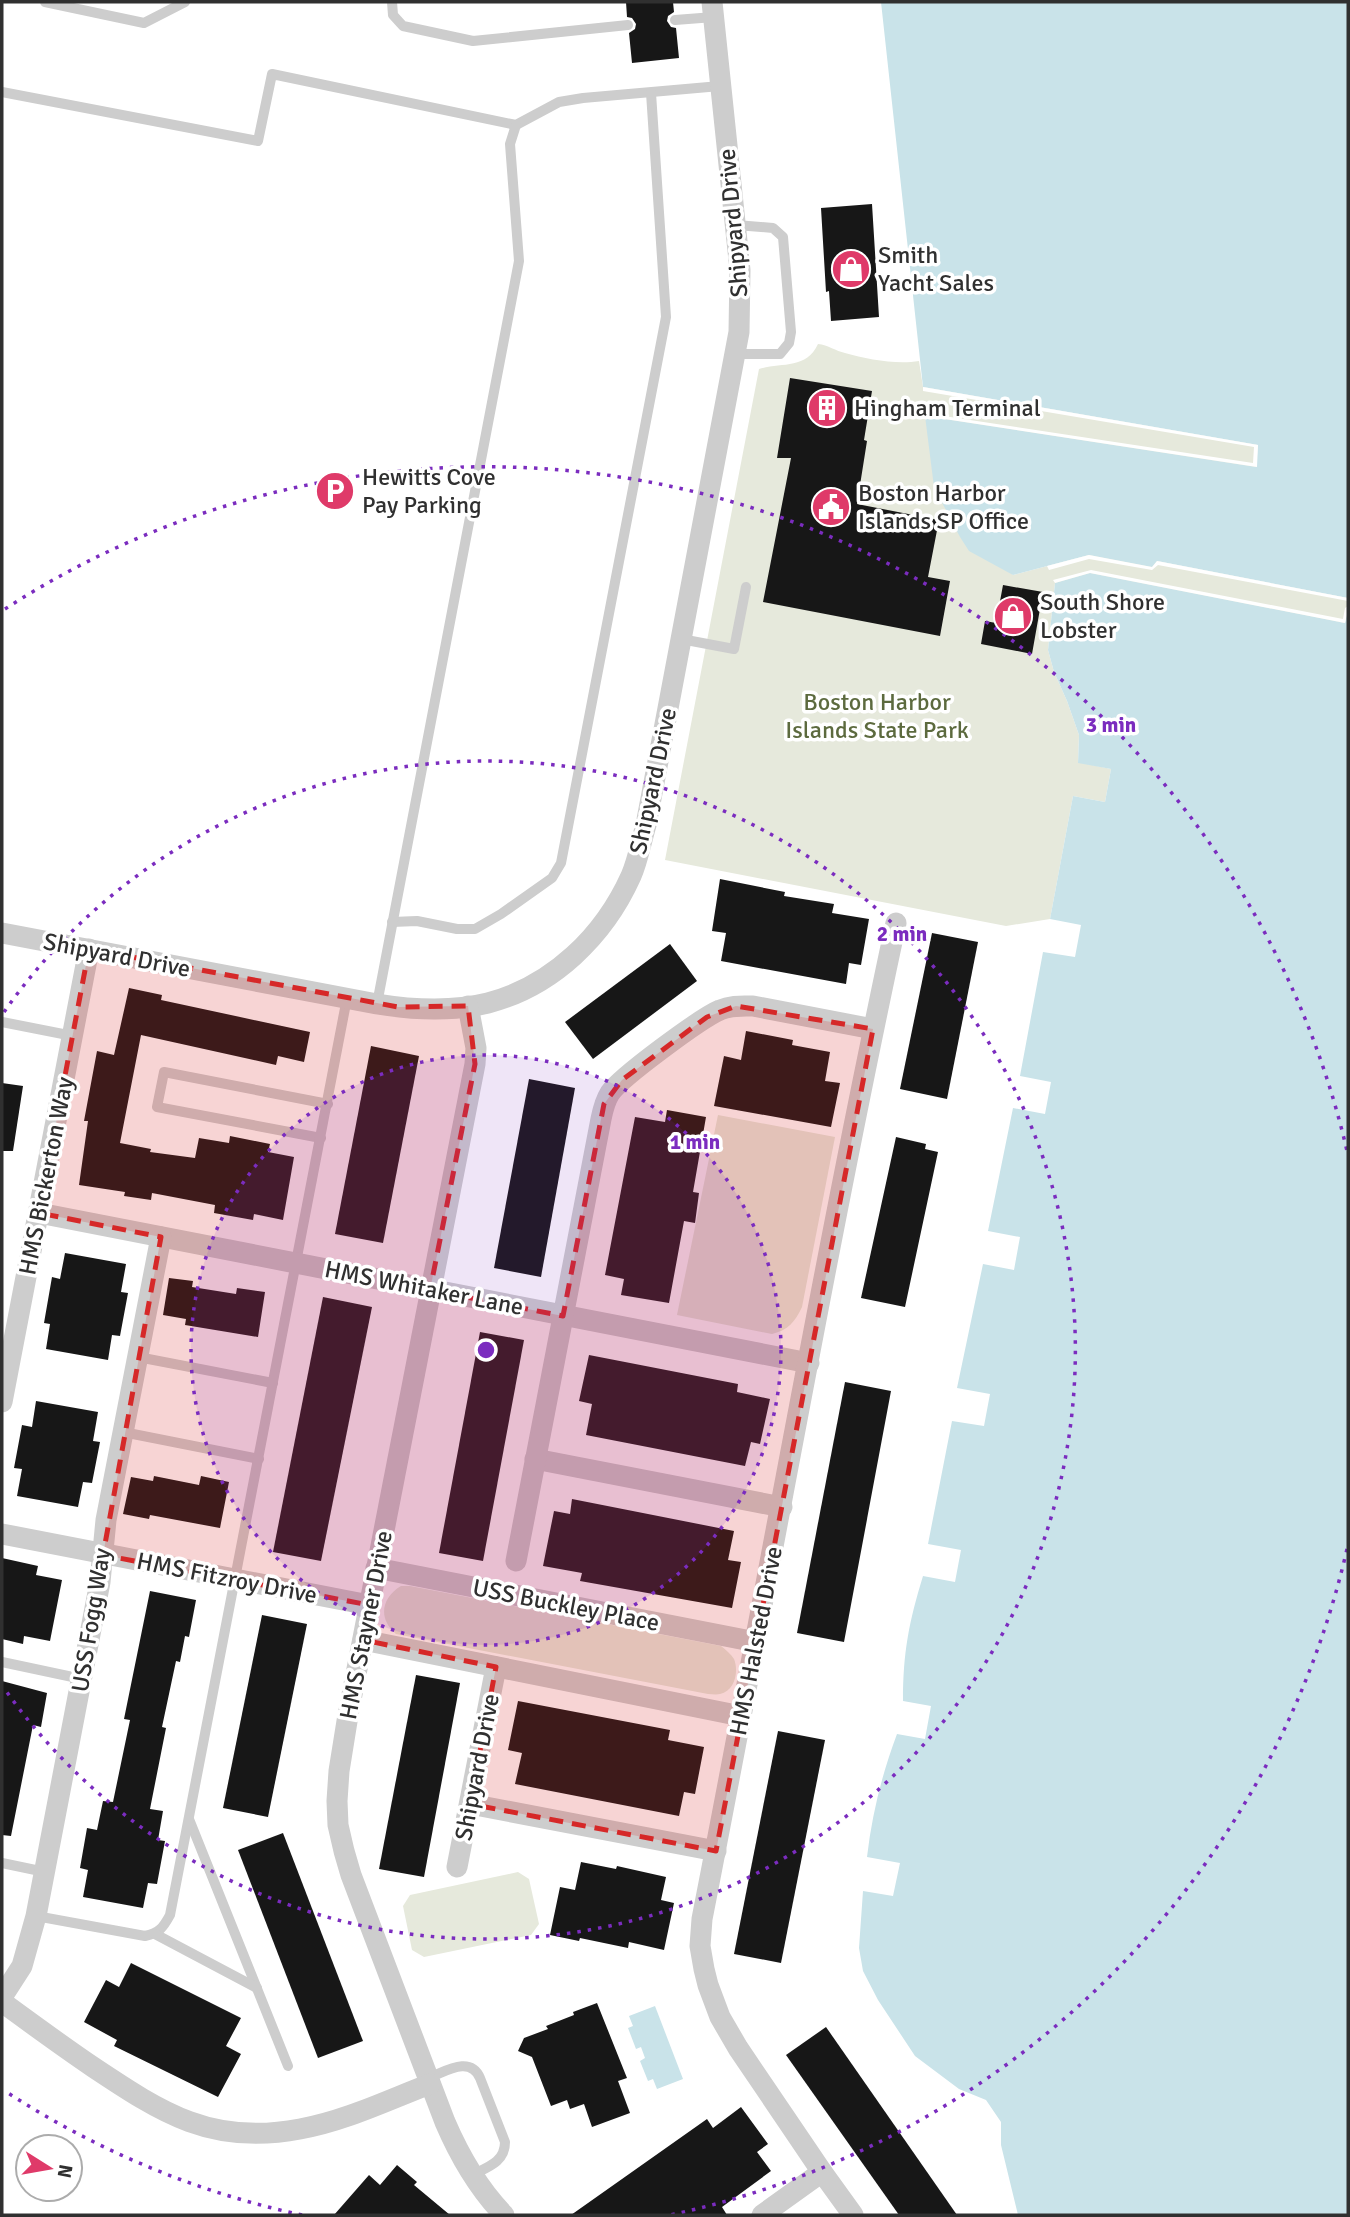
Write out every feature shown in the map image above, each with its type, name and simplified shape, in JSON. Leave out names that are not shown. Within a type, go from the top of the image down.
[{"type":"street","name":"Shipyard Drive","points":[[2,933],[377,1004],[433,1010],[488,1003],[512,994],[546,977],[595,936],[617,904],[632,873],[646,825],[736,354],[741,291],[713,9]]},
{"type":"street","name":"HMS Halsted Drive","points":[[853,2215],[729,2034],[708,1985],[700,1946],[702,1919],[873,1029],[896,923]]},
{"type":"street","name":"HMS Bickerton Way","points":[[2,1402],[89,950]]},
{"type":"street","name":"HMS Stayner Drive","points":[[468,1006],[476,1048],[475,1064],[339,1771],[338,1825],[351,1875],[455,2145],[472,2175],[504,2215]]},
{"type":"street","points":[[516,1561],[604,1104],[611,1091],[706,1017],[722,1009],[753,1006],[873,1029]]},
{"type":"street","name":"HMS Whitaker Lane","points":[[39,1213],[809,1363]]},
{"type":"street","name":"USS Fogg Way","points":[[2,2000],[22,1966],[37,1916],[82,1679],[103,1555],[106,1520],[161,1237]]},
{"type":"street","points":[[535,1459],[782,1507]]},
{"type":"street","name":"HMS Fitzroy Drive","points":[[2,1534],[369,1605]]},
{"type":"street","name":"USS Buckley Place","points":[[376,1568],[756,1642]]},
{"type":"street","points":[[363,1640],[741,1716]]},
{"type":"street","name":"Shipyard Drive","points":[[457,1867],[496,1667]]},
{"type":"street","points":[[470,1804],[716,1851]]},
{"type":"street","points":[[2,2000],[157,2109],[192,2123],[226,2131],[262,2133],[300,2129],[333,2121],[429,2081]]},
{"type":"street","points":[[762,2215],[821,2172]]},
{"type":"lane","points":[[45,2],[144,23],[185,2]]},
{"type":"lane","points":[[392,2],[393,15],[403,26],[473,41],[628,25]]},
{"type":"lane","points":[[675,20],[713,9]]},
{"type":"lane","points":[[2,92],[258,141],[272,74],[516,125],[559,102],[720,86]]},
{"type":"lane","points":[[392,922],[417,921],[457,929],[475,929],[552,878],[561,863],[666,317],[651,93]]},
{"type":"lane","points":[[377,1004],[519,261],[510,144],[516,125]]},
{"type":"lane","points":[[736,225],[773,228],[783,237],[791,332],[789,343],[780,354],[736,354]]},
{"type":"lane","points":[[681,639],[734,649],[746,587]]},
{"type":"lane","points":[[37,1916],[145,1936],[156,1934],[170,1915],[328,1104],[346,998]]},
{"type":"lane","points":[[2,1023],[73,1036]]},
{"type":"lane","points":[[321,1139],[157,1107],[164,1072],[328,1104]]},
{"type":"lane","points":[[138,1357],[273,1383]]},
{"type":"lane","points":[[123,1433],[259,1459]]},
{"type":"lane","points":[[2,1662],[82,1679]]},
{"type":"lane","points":[[189,1819],[288,2066]]},
{"type":"lane","points":[[2,1863],[45,1872]]},
{"type":"lane","points":[[156,1934],[257,1988]]},
{"type":"lane","points":[[429,2081],[462,2066],[474,2068],[480,2078],[505,2142],[505,2150],[499,2161],[472,2175]]},
{"type":"highlighted area","points":[[89,949],[398,1007],[468,1006],[475,1064],[430,1290],[563,1316],[604,1104],[622,1080],[707,1017],[736,1006],[873,1029],[716,1851],[470,1804],[496,1667],[363,1640],[369,1605],[103,1555],[161,1237],[39,1213]]},
{"type":"green space","name":"Boston Harbor Islands State Park","points":[[818,344],[872,359],[891,362],[919,361],[923,387],[1258,445],[1257,467],[934,487],[946,507],[1013,575],[1089,555],[1157,561],[1348,598],[1345,623],[1055,583],[1048,650],[1079,735],[1078,762],[1111,769],[1105,802],[1073,796],[1050,919],[1006,926],[665,860],[759,369],[800,361],[807,358]]},
{"type":"green space","points":[[718,1115],[835,1137],[802,1307],[790,1325],[772,1334],[677,1315]]},
{"type":"green space","points":[[401,1586],[721,1646],[734,1659],[734,1680],[725,1692],[708,1694],[396,1634],[386,1622],[384,1609],[389,1596]]},
{"type":"green space","points":[[518,1872],[529,1879],[539,1924],[531,1935],[424,1957],[412,1950],[403,1906],[410,1895]]},
{"type":"water","points":[[881,2],[1348,2],[1348,598],[1157,561],[1152,567],[1089,555],[1013,575],[969,551],[934,487],[925,416],[1256,467],[1258,445],[923,387]]},
{"type":"water","points":[[1090,573],[1345,623],[1348,609],[1348,2215],[1018,2215],[1001,2145],[1001,2122],[986,2100],[959,2089],[915,2056],[878,2000],[863,1971],[859,1948],[863,1891],[893,1896],[900,1863],[867,1857],[887,1764],[897,1734],[925,1739],[931,1706],[903,1701],[904,1667],[914,1608],[923,1576],[955,1582],[961,1550],[928,1544],[952,1421],[984,1426],[990,1394],[957,1388],[983,1264],[1014,1270],[1020,1237],[988,1231],[1013,1108],[1045,1114],[1051,1082],[1020,1076],[1043,952],[1075,957],[1081,925],[1050,919],[1073,796],[1105,802],[1111,769],[1078,763],[1079,735],[1048,650],[1055,583]]},
{"type":"water","points":[[655,2006],[683,2079],[657,2089],[653,2079],[648,2081],[640,2061],[645,2058],[641,2047],[636,2049],[628,2028],[633,2026],[629,2016]]},
{"type":"pier","points":[[923,387],[1258,445],[1257,467],[925,416],[924,413],[1253,463],[1254,447],[923,391]]},
{"type":"pier","points":[[1089,555],[1152,567],[1157,561],[1348,598],[1348,601],[1158,565],[1152,570],[1089,559],[1049,570],[1047,566]]},
{"type":"pier","points":[[1091,570],[1343,619],[1345,608],[1348,606],[1348,609],[1345,623],[1090,573],[1055,583],[1053,580]]},
{"type":"building","points":[[626,2],[673,2],[674,12],[668,16],[667,21],[671,27],[676,28],[679,58],[632,63],[629,33],[635,29],[636,24],[632,18],[627,17]]},
{"type":"building","points":[[872,204],[879,317],[831,321],[829,291],[826,292],[821,208]]},
{"type":"building","points":[[790,378],[872,391],[857,504],[939,520],[928,577],[950,581],[940,636],[763,602],[791,458],[777,458]]},
{"type":"building","name":"South Shore Lobster","points":[[1003,585],[1043,592],[1032,654],[981,644],[985,621],[996,623]]},
{"type":"building","points":[[720,879],[785,892],[784,896],[834,904],[832,913],[869,919],[861,965],[849,963],[846,984],[721,961],[726,933],[712,931]]},
{"type":"building","points":[[932,933],[978,942],[947,1099],[900,1089]]},
{"type":"building","points":[[670,944],[697,981],[593,1059],[565,1022]]},
{"type":"building","points":[[129,988],[162,995],[161,1000],[310,1032],[304,1062],[278,1056],[276,1065],[141,1035],[120,1143],[151,1149],[150,1152],[195,1158],[199,1138],[229,1143],[230,1136],[270,1144],[268,1152],[294,1157],[283,1220],[254,1214],[253,1220],[214,1213],[215,1205],[152,1193],[151,1200],[124,1196],[125,1192],[79,1185],[88,1121],[84,1121],[97,1051],[114,1055]]},
{"type":"building","points":[[746,1031],[793,1040],[792,1045],[830,1052],[825,1081],[840,1083],[831,1127],[714,1106],[724,1056],[741,1060]]},
{"type":"building","points":[[371,1046],[419,1056],[383,1243],[335,1234]]},
{"type":"building","points":[[529,1079],[575,1088],[541,1277],[494,1268]]},
{"type":"building","points":[[2,1083],[23,1086],[13,1151],[2,1151]]},
{"type":"building","points":[[667,1110],[706,1117],[693,1192],[699,1193],[695,1223],[684,1221],[669,1303],[621,1295],[624,1279],[605,1275],[635,1117],[665,1122]]},
{"type":"building","points":[[896,1137],[926,1144],[925,1149],[938,1152],[905,1307],[861,1298]]},
{"type":"building","points":[[65,1253],[126,1264],[121,1292],[128,1293],[120,1336],[112,1335],[108,1360],[46,1349],[50,1324],[44,1323],[52,1277],[60,1279]]},
{"type":"building","points":[[169,1278],[193,1281],[192,1287],[236,1294],[237,1288],[265,1292],[258,1337],[185,1325],[186,1319],[163,1315]]},
{"type":"building","points":[[323,1297],[372,1307],[321,1561],[273,1552]]},
{"type":"building","points":[[480,1332],[524,1340],[483,1561],[439,1553]]},
{"type":"building","points":[[589,1355],[738,1384],[737,1392],[770,1399],[760,1444],[751,1442],[745,1466],[586,1435],[592,1404],[579,1401]]},
{"type":"building","points":[[845,1382],[891,1391],[844,1642],[797,1633]]},
{"type":"building","points":[[36,1401],[98,1412],[93,1441],[100,1442],[92,1483],[83,1482],[78,1507],[17,1496],[22,1469],[14,1468],[22,1425],[32,1427]]},
{"type":"building","points":[[154,1476],[199,1485],[201,1476],[229,1482],[220,1528],[150,1515],[149,1519],[123,1514],[131,1477],[153,1481]]},
{"type":"building","points":[[572,1499],[734,1531],[728,1560],[741,1562],[732,1608],[580,1581],[582,1573],[543,1566],[554,1511],[570,1514]]},
{"type":"building","points":[[2,1558],[38,1566],[36,1575],[62,1580],[50,1641],[24,1636],[23,1644],[2,1639]]},
{"type":"building","points":[[150,1591],[196,1600],[189,1637],[185,1636],[180,1662],[176,1661],[162,1727],[166,1728],[150,1809],[163,1811],[158,1840],[165,1841],[157,1884],[148,1883],[143,1908],[83,1897],[88,1870],[80,1868],[87,1828],[97,1830],[103,1801],[113,1802],[130,1720],[124,1719]]},
{"type":"building","points":[[262,1615],[307,1624],[268,1817],[223,1808]]},
{"type":"building","points":[[416,1675],[460,1683],[424,1877],[379,1869]]},
{"type":"building","points":[[2,1681],[47,1693],[41,1727],[33,1725],[11,1836],[2,1835]]},
{"type":"building","points":[[518,1701],[670,1730],[668,1740],[704,1747],[695,1794],[684,1792],[679,1816],[515,1784],[522,1753],[508,1750]]},
{"type":"building","points":[[778,1731],[825,1740],[781,1963],[734,1954]]},
{"type":"building","points":[[283,1833],[363,2041],[318,2058],[238,1850]]},
{"type":"building","points":[[581,1862],[616,1869],[617,1866],[666,1877],[661,1900],[674,1903],[664,1950],[629,1942],[628,1948],[550,1935],[560,1887],[575,1890]]},
{"type":"building","points":[[131,1963],[241,2018],[226,2046],[241,2054],[218,2097],[114,2046],[117,2040],[84,2022],[106,1980],[119,1987]]},
{"type":"building","points":[[597,2003],[627,2078],[618,2081],[630,2113],[592,2127],[584,2104],[570,2109],[567,2100],[551,2106],[532,2057],[518,2051],[524,2038],[548,2029],[546,2026],[574,2015],[573,2012]]},
{"type":"building","points":[[826,2027],[957,2215],[899,2215],[786,2055]]},
{"type":"building","points":[[741,2107],[768,2144],[757,2152],[771,2171],[722,2207],[727,2215],[571,2215],[707,2119],[713,2128]]},
{"type":"building","points":[[397,2165],[417,2182],[414,2185],[450,2215],[334,2215],[369,2175],[380,2185]]},
{"type":"place","name":"Smith Yacht Sales","points":[[851,269]]},
{"type":"place","name":"Hingham Terminal","points":[[827,408]]},
{"type":"place","name":"Hewitts Cove Pay Parking","points":[[335,491]]},
{"type":"place","name":"Boston Harbor Islands SP Office","points":[[831,507]]},
{"type":"place","name":"South Shore Lobster","points":[[1013,616]]}]
